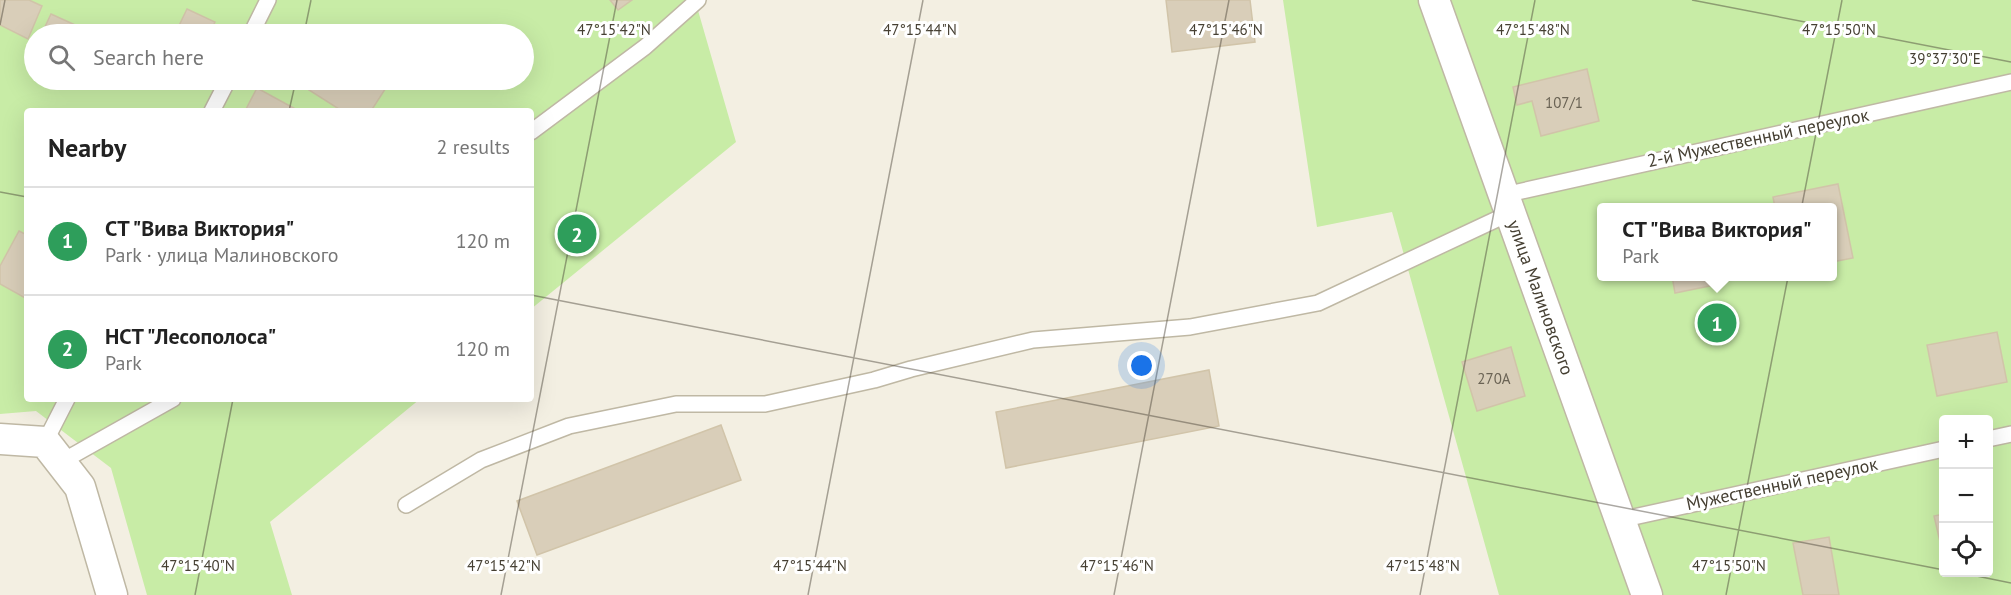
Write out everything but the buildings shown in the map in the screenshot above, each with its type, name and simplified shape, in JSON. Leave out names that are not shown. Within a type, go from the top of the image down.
[{"type":"street","name":"улица Малиновского","points":[[1434,0],[1647,595]]},
{"type":"street","points":[[0,439],[53,452],[80,487],[112,595]]},
{"type":"lane","points":[[256,24],[268,0]]},
{"type":"lane","points":[[534,130],[645,47],[698,0]]},
{"type":"lane","name":"2-й Мужественный переулок","points":[[406,505],[481,460],[569,426],[676,404],[765,404],[874,380],[1033,340],[1190,327],[1318,303],[1507,204],[2011,82]]},
{"type":"lane","points":[[214,108],[223,90]]},
{"type":"lane","points":[[53,452],[66,402]]},
{"type":"lane","points":[[53,452],[166,402]]},
{"type":"lane","points":[[1993,438],[2011,434]]},
{"type":"lane","name":"Мужественный переулок","points":[[1620,520],[1939,450]]},
{"type":"green space","points":[[0,0],[695,0],[736,142],[534,307],[534,108],[24,108],[24,402],[416,402],[270,522],[292,595],[147,595],[111,468],[36,411],[0,414]]},
{"type":"green space","points":[[1283,0],[2011,0],[2011,595],[1499,595],[1392,212],[1317,227]]},
{"type":"place","name":"НСТ \"Лесополоса\"","points":[[577,234]]},
{"type":"place","name":"СТ \"Вива Виктория\"","points":[[1717,323]]}]
